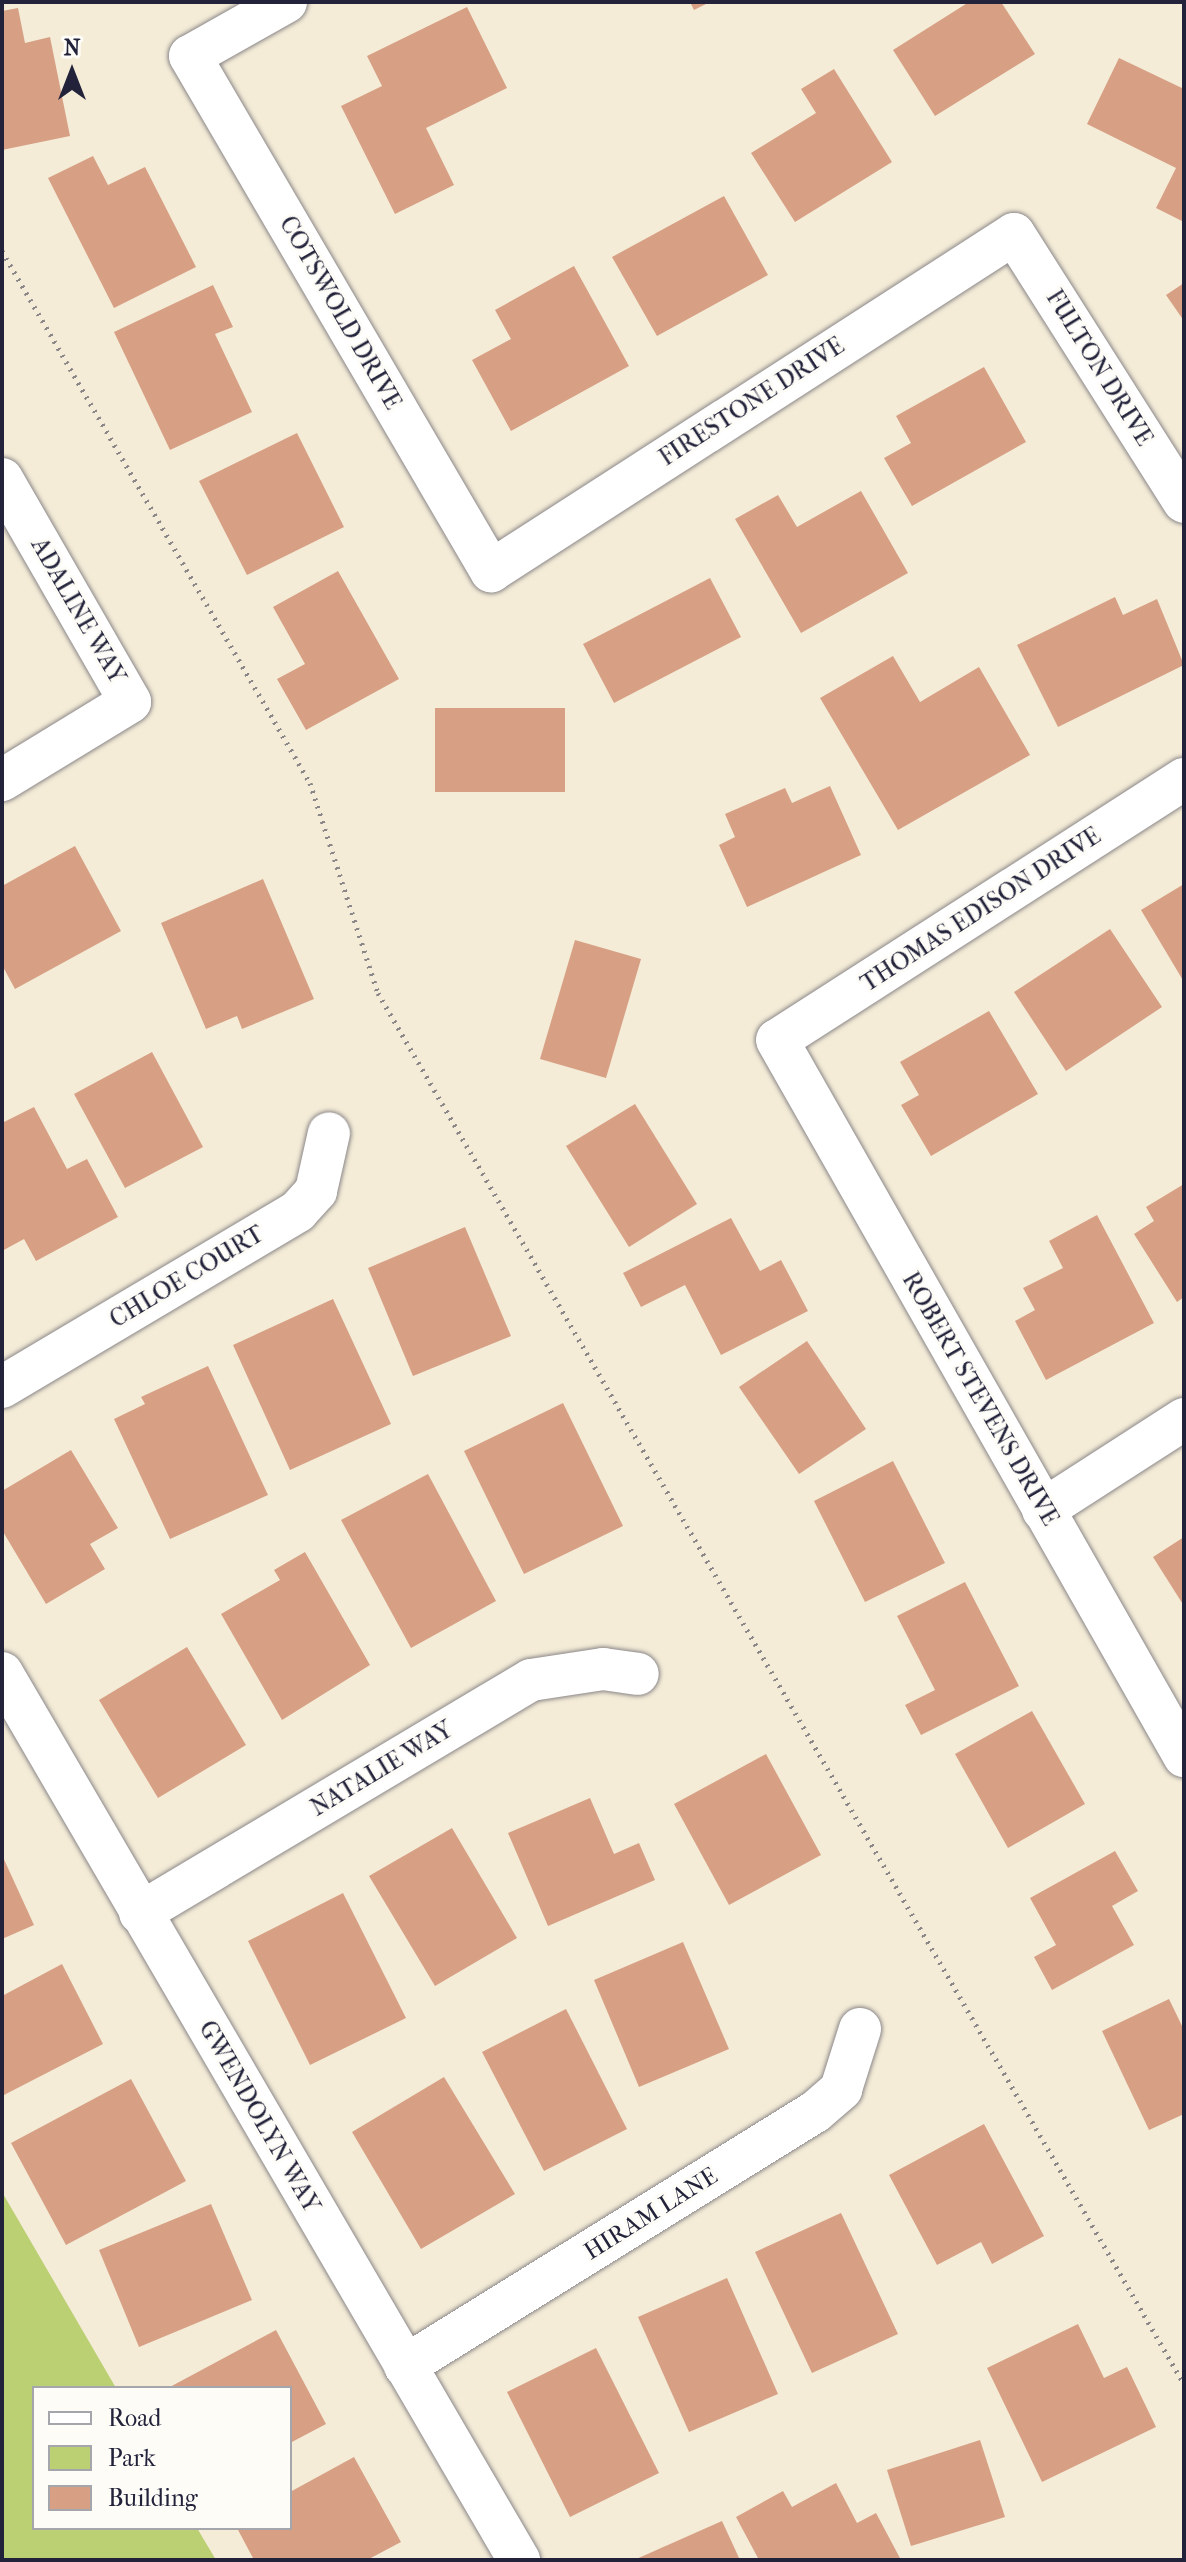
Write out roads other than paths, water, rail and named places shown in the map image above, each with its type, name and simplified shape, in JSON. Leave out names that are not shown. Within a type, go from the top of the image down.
[{"type":"street","name":"COTSWOLD DRIVE","points":[[286,2],[190,56],[491,571]]},
{"type":"street","name":"FIRESTONE DRIVE","points":[[491,571],[1014,234]]},
{"type":"street","name":"FULTON DRIVE","points":[[1014,234],[1184,502]]},
{"type":"street","name":"ADALINE WAY","points":[[2,479],[130,702],[2,780]]},
{"type":"street","name":"THOMAS EDISON DRIVE","points":[[777,1040],[1184,779]]},
{"type":"street","name":"ROBERT STEVENS DRIVE","points":[[777,1040],[1184,1756]]},
{"type":"street","name":"CHLOE COURT","points":[[2,1387],[298,1211],[316,1191],[329,1133]]},
{"type":"street","points":[[1043,1510],[1184,1419]]},
{"type":"street","name":"NATALIE WAY","points":[[140,1913],[531,1680],[568,1671],[638,1674]]},
{"type":"street","name":"GWENDOLYN WAY","points":[[2,1673],[519,2560]]},
{"type":"street","name":"HIRAM LANE","points":[[405,2366],[815,2112],[841,2089],[860,2029]]}]
